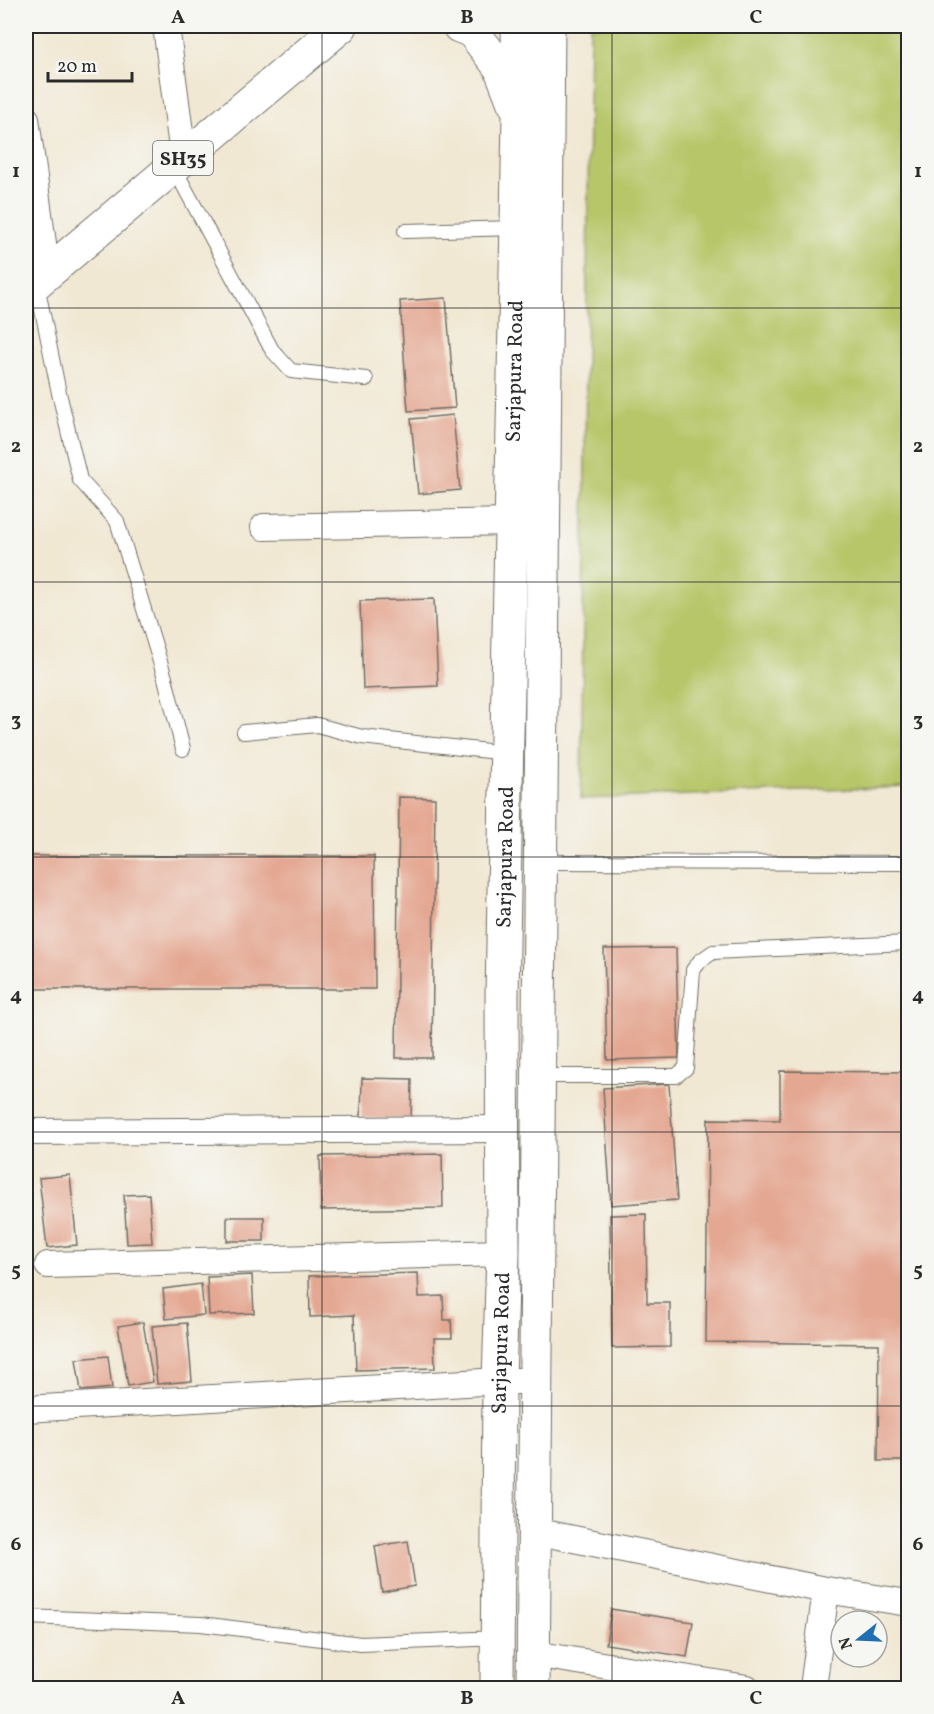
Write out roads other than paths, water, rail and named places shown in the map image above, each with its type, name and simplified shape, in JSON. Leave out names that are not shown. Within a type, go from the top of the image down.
[{"type":"main road","name":"SH35","points":[[35,276],[177,153],[312,26]]},
{"type":"main road","name":"SH35","points":[[177,153],[341,26]]},
{"type":"main road","points":[[459,26],[472,31],[500,67],[519,116]]},
{"type":"main road","name":"Sarjapura Road","points":[[497,1689],[499,1381],[503,1253],[502,996],[519,116],[518,26]]},
{"type":"main road","name":"Sarjapura Road","points":[[533,1689],[548,26]]},
{"type":"street","points":[[166,26],[177,153]]},
{"type":"street","points":[[26,119],[35,276]]},
{"type":"street","points":[[264,527],[511,522]]},
{"type":"street","points":[[26,1132],[502,1129]]},
{"type":"street","points":[[48,1265],[503,1253]]},
{"type":"street","points":[[26,1409],[499,1381],[535,1381]]},
{"type":"street","points":[[534,1531],[825,1590],[909,1603]]},
{"type":"street","points":[[813,1689],[825,1590]]},
{"type":"street","points":[[533,1654],[747,1689]]},
{"type":"lane","points":[[177,153],[272,350],[291,371],[366,379]]},
{"type":"lane","points":[[405,231],[517,228]]},
{"type":"lane","points":[[35,276],[58,393],[80,480],[117,521],[165,678],[183,749]]},
{"type":"lane","points":[[244,732],[317,725],[362,737],[506,753]]},
{"type":"lane","points":[[540,862],[909,863]]},
{"type":"lane","points":[[538,1076],[676,1076],[682,1072],[686,1068],[693,970],[700,961],[713,952],[909,943]]},
{"type":"lane","points":[[26,1617],[201,1624],[361,1644],[498,1638]]}]
